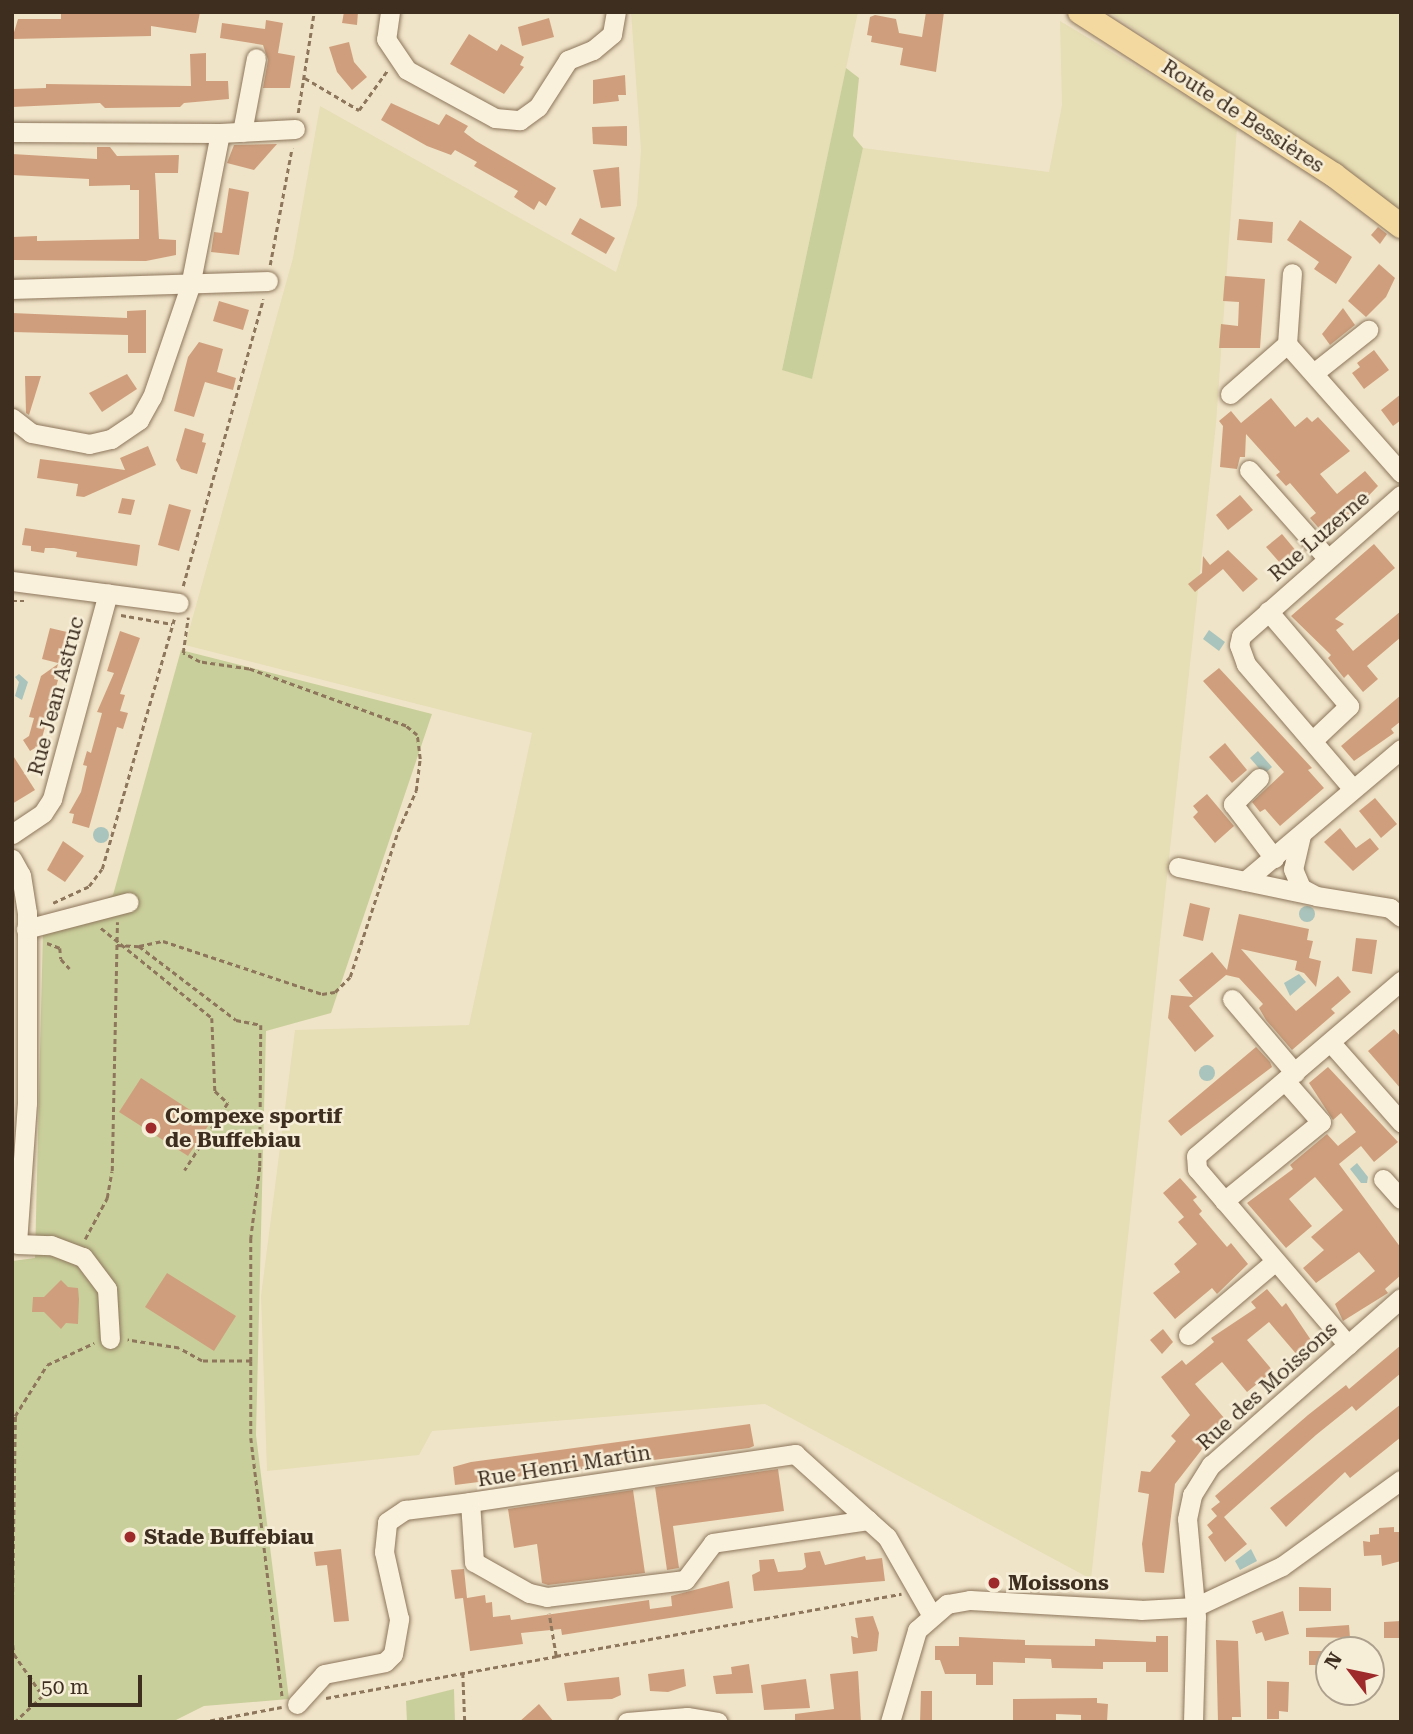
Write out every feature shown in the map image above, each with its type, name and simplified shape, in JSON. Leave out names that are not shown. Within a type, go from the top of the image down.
[{"type":"main road","name":"Route de Bessières","points":[[1080,12],[1334,175],[1401,226]]},
{"type":"street","points":[[390,12],[386,39],[396,58],[407,70],[495,118],[520,120],[538,107],[568,60],[593,50],[612,34],[616,12]]},
{"type":"street","points":[[242,132],[256,58]]},
{"type":"street","points":[[12,132],[220,133],[295,129]]},
{"type":"street","points":[[12,418],[31,433],[89,444],[111,439],[139,420],[152,397],[190,286],[220,133]]},
{"type":"street","points":[[1230,394],[1287,344],[1292,273]]},
{"type":"street","points":[[12,289],[190,286],[268,281]]},
{"type":"street","points":[[1315,372],[1368,330]]},
{"type":"street","points":[[1287,344],[1315,372],[1401,473]]},
{"type":"street","points":[[1249,470],[1327,558]]},
{"type":"street","name":"Rue Luzerne","points":[[1353,789],[1240,655],[1241,636],[1401,495]]},
{"type":"street","points":[[12,581],[179,603]]},
{"type":"street","name":"Rue Jean Astruc","points":[[12,834],[43,813],[52,799],[108,593]]},
{"type":"street","name":"Rue Luzerne","points":[[1268,611],[1349,706],[1312,740]]},
{"type":"street","points":[[1245,881],[1401,748]]},
{"type":"street","points":[[1259,778],[1233,804],[1274,858]]},
{"type":"street","points":[[1302,833],[1293,869],[1301,888],[1316,896]]},
{"type":"street","points":[[12,859],[21,875],[26,928],[18,992],[27,1104],[15,1246],[51,1245],[83,1257],[107,1289],[110,1339]]},
{"type":"street","points":[[1178,867],[1397,911]]},
{"type":"street","points":[[26,928],[123,903]]},
{"type":"street","points":[[1348,1345],[1274,1262],[1197,1169],[1196,1156],[1291,1078],[1400,981]]},
{"type":"street","points":[[1224,1201],[1321,1122],[1232,999]]},
{"type":"street","points":[[1331,1043],[1401,1122]]},
{"type":"street","points":[[1383,1179],[1401,1199]]},
{"type":"street","points":[[1188,1335],[1274,1262]]},
{"type":"street","name":"Rue des Moissons","points":[[1193,1722],[1195,1607],[1187,1519],[1200,1478],[1401,1298]]},
{"type":"street","name":"Rue Henri Martin","points":[[868,1520],[713,1543],[685,1580],[547,1597],[529,1593],[474,1562],[470,1502],[795,1454],[887,1537],[930,1614]]},
{"type":"street","points":[[890,1722],[909,1647],[930,1614],[947,1604],[970,1600],[1128,1609],[1195,1607],[1282,1566],[1401,1480]]},
{"type":"street","points":[[290,1705],[324,1674],[385,1662],[393,1654],[399,1619],[384,1552],[387,1522],[405,1510],[470,1502]]},
{"type":"street","points":[[627,1722],[687,1717],[718,1722]]},
{"type":"path","points":[[70,969],[55,943],[26,928],[89,886],[102,869],[268,281],[305,78],[314,12]]},
{"type":"path","points":[[305,78],[359,110],[365,108],[396,58]]},
{"type":"path","points":[[117,945],[139,946],[163,941],[322,994],[335,992],[350,977],[398,831],[416,790],[420,759],[417,735],[405,726],[249,669],[200,662],[183,653],[190,610],[179,603]]},
{"type":"path","points":[[70,1252],[97,1221],[107,1198],[112,1171],[117,945],[123,903]]},
{"type":"path","points":[[94,922],[117,945],[212,1018],[215,1091],[228,1102],[185,1170]]},
{"type":"path","points":[[139,946],[236,1020],[261,1025],[260,1167],[251,1238],[251,1438],[290,1705]]},
{"type":"path","points":[[12,1617],[15,1416],[47,1365],[80,1346],[110,1339],[168,1345],[202,1362],[251,1362]]},
{"type":"path","points":[[202,1722],[463,1671],[915,1590]]},
{"type":"path","points":[[547,1597],[556,1656]]},
{"type":"path","points":[[12,1636],[14,1654],[43,1696],[15,1722]]},
{"type":"path","points":[[463,1671],[465,1722]]},
{"type":"shaded area","points":[[631,12],[858,12],[782,369],[812,379],[863,148],[1049,172],[1062,105],[1060,21],[1237,127],[1216,424],[1091,1579],[765,1404],[432,1431],[419,1455],[267,1471],[261,1296],[295,1030],[469,1025],[532,733],[185,645],[293,258],[320,106],[616,272],[637,205],[641,150]]},
{"type":"shaded area","points":[[1109,12],[1401,12],[1401,217],[1237,98]]},
{"type":"green space","points":[[846,68],[859,78],[853,136],[863,148],[812,379],[782,370]]},
{"type":"green space","name":"Compexe sportif de Buffebiau","points":[[181,650],[432,714],[331,1013],[266,1031],[256,1435],[289,1699],[204,1706],[172,1722],[12,1722],[12,1261],[35,1258],[43,930],[113,895]]},
{"type":"green space","points":[[454,1689],[455,1722],[407,1722],[406,1701]]},
{"type":"water","points":[[1209,630],[1225,642],[1219,651],[1203,639]]},
{"type":"water","points":[[19,674],[28,682],[22,700],[15,696],[19,682],[15,677]]},
{"type":"water","points":[[1258,751],[1272,767],[1264,774],[1250,758]]},
{"type":"water","points":[[98,827],[104,827],[109,835],[107,841],[98,843],[93,838],[93,832]]},
{"type":"water","points":[[1307,906],[1315,914],[1307,922],[1299,914]]},
{"type":"water","points":[[1299,974],[1306,982],[1290,996],[1284,983]]},
{"type":"water","points":[[1207,1065],[1213,1067],[1213,1079],[1207,1081],[1201,1079],[1199,1073],[1201,1067]]},
{"type":"water","points":[[1357,1163],[1368,1177],[1367,1183],[1361,1183],[1350,1169]]},
{"type":"water","points":[[1251,1549],[1257,1561],[1240,1570],[1235,1561]]},
{"type":"building","points":[[61,12],[200,12],[196,33],[151,26],[151,36],[12,39],[18,19],[61,19]]},
{"type":"building","points":[[344,12],[358,12],[357,25],[342,23]]},
{"type":"building","points":[[926,12],[944,12],[936,72],[900,65],[903,48],[871,42],[872,36],[867,35],[870,17],[875,15],[896,19],[899,33],[922,37]]},
{"type":"building","points":[[549,18],[554,37],[522,46],[518,27]]},
{"type":"building","points":[[266,20],[283,23],[278,53],[295,56],[290,88],[263,88],[268,60],[263,45],[220,38],[222,23],[265,29]]},
{"type":"building","points":[[469,34],[497,51],[501,44],[524,57],[520,65],[524,67],[504,94],[450,64]]},
{"type":"building","points":[[349,42],[354,62],[367,77],[352,90],[337,72],[329,47]]},
{"type":"building","points":[[206,53],[206,81],[228,81],[229,99],[184,103],[180,107],[105,108],[100,103],[12,107],[12,89],[46,88],[46,84],[191,86],[190,54]]},
{"type":"building","points":[[625,75],[626,95],[618,95],[619,101],[593,104],[593,80]]},
{"type":"building","points":[[391,103],[439,125],[446,114],[468,126],[464,132],[476,141],[556,188],[546,206],[539,201],[534,210],[514,197],[518,191],[474,166],[477,162],[455,150],[451,155],[427,146],[381,120]]},
{"type":"building","points":[[627,126],[627,146],[593,144],[592,127]]},
{"type":"building","points":[[277,144],[254,170],[227,163],[234,145]]},
{"type":"building","points":[[97,147],[110,147],[117,156],[179,155],[178,173],[155,173],[159,239],[176,240],[176,255],[146,261],[12,260],[12,237],[37,236],[37,241],[139,239],[139,190],[130,190],[130,185],[89,186],[89,179],[12,175],[12,154],[97,159]]},
{"type":"building","points":[[619,167],[621,206],[601,208],[593,170]]},
{"type":"building","points":[[229,188],[249,192],[239,255],[211,252],[214,232],[222,233]]},
{"type":"building","points":[[580,218],[615,238],[606,254],[571,234]]},
{"type":"building","points":[[1239,219],[1273,222],[1272,243],[1237,240]]},
{"type":"building","points":[[1300,220],[1352,257],[1336,284],[1314,269],[1319,262],[1287,240]]},
{"type":"building","points":[[1378,227],[1387,234],[1380,244],[1371,235]]},
{"type":"building","points":[[1379,264],[1395,278],[1386,297],[1366,317],[1348,301]]},
{"type":"building","points":[[1225,276],[1265,279],[1260,348],[1219,348],[1221,324],[1238,326],[1239,302],[1223,301]]},
{"type":"building","points":[[219,301],[249,310],[243,330],[213,321]]},
{"type":"building","points":[[1343,308],[1355,325],[1330,345],[1322,334]]},
{"type":"building","points":[[146,310],[146,353],[128,353],[128,335],[12,332],[12,313],[127,318],[127,311]]},
{"type":"building","points":[[199,342],[223,349],[217,372],[236,378],[233,390],[205,382],[194,417],[174,411],[188,357]]},
{"type":"building","points":[[1374,350],[1389,370],[1364,389],[1352,373],[1360,367],[1357,363]]},
{"type":"building","points":[[127,374],[137,389],[102,412],[89,393]]},
{"type":"building","points":[[25,376],[41,376],[29,415],[26,413]]},
{"type":"building","points":[[1401,394],[1401,420],[1393,426],[1381,410]]},
{"type":"building","points":[[1271,398],[1295,427],[1307,417],[1312,422],[1318,417],[1350,451],[1320,474],[1337,494],[1365,471],[1378,486],[1344,521],[1342,517],[1323,533],[1310,518],[1316,513],[1290,483],[1286,486],[1276,475],[1280,472],[1246,434],[1245,457],[1240,457],[1237,469],[1220,467],[1223,426],[1219,421],[1231,411],[1241,423]]},
{"type":"building","points":[[185,428],[204,434],[202,442],[206,443],[197,474],[181,469],[176,460]]},
{"type":"building","points":[[148,446],[156,465],[84,497],[76,496],[78,484],[37,478],[40,459],[125,470],[120,458]]},
{"type":"building","points":[[1240,495],[1253,510],[1228,530],[1216,515]]},
{"type":"building","points":[[122,498],[135,500],[131,515],[118,513]]},
{"type":"building","points":[[169,504],[191,510],[179,551],[158,545]]},
{"type":"building","points":[[25,528],[140,545],[137,566],[76,557],[77,552],[54,548],[45,548],[44,553],[31,551],[31,546],[22,545]]},
{"type":"building","points":[[1282,534],[1302,558],[1287,571],[1266,547]]},
{"type":"building","points":[[1374,544],[1395,568],[1335,619],[1344,624],[1336,630],[1353,651],[1401,611],[1401,637],[1367,666],[1378,679],[1363,692],[1348,674],[1344,678],[1328,658],[1331,655],[1291,616]]},
{"type":"building","points":[[1228,550],[1258,579],[1243,592],[1223,569],[1195,592],[1188,584],[1202,573],[1203,556],[1210,565]]},
{"type":"building","points":[[50,628],[67,632],[64,641],[69,642],[58,663],[42,659]]},
{"type":"building","points":[[120,631],[140,638],[120,694],[125,695],[120,711],[128,713],[123,729],[117,727],[89,828],[72,823],[74,814],[69,813],[81,792],[87,766],[83,765],[87,751],[91,753],[102,713],[97,712],[114,673],[107,671]]},
{"type":"building","points":[[58,664],[54,679],[58,680],[40,745],[30,751],[23,740],[29,736],[34,718],[29,717],[41,676]]},
{"type":"building","points":[[1219,668],[1312,768],[1308,770],[1324,788],[1280,826],[1265,809],[1260,812],[1252,802],[1284,772],[1203,681]]},
{"type":"building","points":[[1401,695],[1401,721],[1391,729],[1394,733],[1354,761],[1341,746]]},
{"type":"building","points":[[1225,743],[1247,770],[1232,783],[1209,757]]},
{"type":"building","points":[[12,754],[35,790],[12,804]]},
{"type":"building","points":[[1207,794],[1234,826],[1215,843],[1193,817],[1198,812],[1193,806]]},
{"type":"building","points":[[1375,798],[1397,824],[1381,838],[1359,811]]},
{"type":"building","points":[[1340,828],[1356,848],[1370,838],[1379,849],[1353,871],[1324,842]]},
{"type":"building","points":[[63,841],[84,856],[65,882],[47,870]]},
{"type":"building","points":[[1190,903],[1210,908],[1203,941],[1183,936]]},
{"type":"building","points":[[1239,914],[1309,929],[1307,940],[1313,941],[1309,958],[1321,961],[1316,987],[1304,973],[1295,970],[1297,961],[1241,949],[1296,1011],[1338,976],[1351,992],[1331,1009],[1335,1013],[1292,1050],[1266,1020],[1259,1008],[1263,1004],[1239,978],[1226,975],[1189,1006],[1214,1036],[1195,1052],[1168,1018],[1171,995],[1193,997],[1179,980],[1212,952],[1227,970]]},
{"type":"building","points":[[1356,938],[1377,940],[1372,974],[1352,971]]},
{"type":"building","points":[[1394,1029],[1401,1037],[1401,1089],[1368,1051]]},
{"type":"building","points":[[1246,1036],[1270,1062],[1272,1067],[1181,1136],[1168,1121],[1256,1047]]},
{"type":"building","points":[[1328,1067],[1398,1142],[1374,1162],[1361,1146],[1339,1164],[1401,1248],[1401,1275],[1385,1289],[1388,1293],[1343,1321],[1335,1304],[1375,1271],[1359,1252],[1316,1283],[1303,1268],[1324,1250],[1311,1237],[1343,1210],[1315,1177],[1289,1199],[1312,1226],[1286,1248],[1247,1203],[1293,1169],[1290,1165],[1327,1134],[1338,1146],[1356,1132],[1341,1113],[1333,1120],[1309,1083]]},
{"type":"building","points":[[141,1078],[210,1123],[188,1156],[119,1112]]},
{"type":"building","points":[[1180,1178],[1197,1197],[1193,1200],[1202,1211],[1199,1214],[1227,1247],[1231,1243],[1248,1264],[1217,1294],[1212,1288],[1175,1319],[1153,1293],[1180,1272],[1174,1264],[1197,1244],[1178,1222],[1184,1217],[1163,1193]]},
{"type":"building","points":[[167,1273],[236,1316],[214,1351],[145,1307]]},
{"type":"building","points":[[61,1280],[68,1287],[78,1288],[79,1299],[78,1324],[66,1323],[61,1329],[44,1312],[32,1312],[33,1297],[44,1297]]},
{"type":"building","points":[[1267,1289],[1282,1307],[1286,1303],[1313,1343],[1298,1356],[1269,1322],[1247,1340],[1273,1371],[1247,1392],[1222,1362],[1195,1384],[1231,1426],[1213,1443],[1210,1439],[1175,1484],[1164,1573],[1145,1572],[1142,1544],[1149,1494],[1138,1492],[1141,1471],[1150,1472],[1176,1441],[1171,1436],[1190,1415],[1161,1377],[1182,1360],[1186,1365],[1214,1342],[1211,1338],[1256,1308],[1251,1302]]},
{"type":"building","points":[[1163,1329],[1173,1342],[1162,1354],[1150,1340]]},
{"type":"building","points":[[1401,1345],[1401,1373],[1356,1411],[1352,1406],[1316,1435],[1224,1517],[1247,1544],[1225,1562],[1208,1537],[1213,1533],[1207,1525],[1217,1516],[1211,1509],[1220,1502],[1215,1496],[1308,1415],[1346,1385],[1349,1389]]},
{"type":"building","points":[[1401,1404],[1401,1437],[1350,1478],[1345,1472],[1286,1527],[1270,1508]]},
{"type":"building","points":[[750,1424],[754,1446],[749,1448],[455,1485],[453,1467],[471,1462]]},
{"type":"building","points":[[778,1469],[784,1511],[673,1526],[679,1568],[667,1570],[655,1487]]},
{"type":"building","points":[[633,1490],[645,1573],[548,1585],[542,1583],[537,1544],[514,1548],[508,1509]]},
{"type":"building","points":[[1394,1527],[1394,1532],[1400,1532],[1401,1561],[1382,1566],[1381,1555],[1364,1556],[1363,1541],[1370,1542],[1370,1535],[1379,1534],[1379,1528]]},
{"type":"building","points":[[341,1549],[349,1621],[334,1622],[327,1565],[316,1566],[314,1552]]},
{"type":"building","points":[[820,1551],[825,1565],[865,1556],[866,1560],[882,1558],[885,1581],[754,1591],[752,1575],[760,1571],[759,1560],[774,1559],[778,1572],[802,1570],[806,1567],[804,1553]]},
{"type":"building","points":[[464,1569],[467,1598],[485,1595],[486,1603],[492,1602],[493,1617],[510,1615],[511,1620],[649,1600],[650,1609],[672,1606],[671,1596],[729,1581],[733,1608],[562,1635],[561,1629],[521,1633],[523,1644],[470,1651],[463,1598],[455,1599],[451,1570]]},
{"type":"building","points":[[1299,1587],[1331,1588],[1331,1611],[1299,1611]]},
{"type":"building","points":[[1283,1611],[1289,1634],[1265,1641],[1262,1632],[1256,1634],[1252,1621]]},
{"type":"building","points":[[873,1616],[879,1633],[877,1651],[853,1654],[851,1636],[858,1638],[855,1618]]},
{"type":"building","points":[[1401,1621],[1401,1638],[1385,1638],[1384,1622]]},
{"type":"building","points":[[1349,1625],[1350,1636],[1306,1637],[1306,1628]]},
{"type":"building","points":[[1156,1636],[1168,1636],[1168,1672],[1146,1672],[1146,1662],[1103,1662],[1103,1669],[1052,1668],[1051,1659],[1025,1658],[1025,1663],[993,1662],[993,1685],[976,1685],[976,1674],[945,1674],[940,1660],[935,1660],[935,1646],[959,1646],[959,1637],[1025,1640],[1025,1645],[1095,1646],[1095,1639],[1156,1642]]},
{"type":"building","points":[[1216,1640],[1238,1641],[1241,1717],[1232,1717],[1232,1722],[1218,1722]]},
{"type":"building","points":[[1309,1651],[1315,1651],[1315,1665],[1309,1665]]},
{"type":"building","points":[[749,1664],[753,1693],[716,1694],[713,1676],[732,1674],[731,1667]]},
{"type":"building","points":[[684,1669],[686,1686],[668,1692],[650,1691],[648,1674]]},
{"type":"building","points":[[858,1671],[861,1722],[795,1722],[795,1714],[834,1709],[830,1674]]},
{"type":"building","points":[[619,1677],[621,1695],[612,1699],[567,1701],[564,1683]]},
{"type":"building","points":[[806,1679],[810,1708],[764,1710],[761,1685]]},
{"type":"building","points":[[1267,1681],[1289,1682],[1288,1712],[1279,1711],[1279,1719],[1267,1719]]},
{"type":"building","points":[[921,1691],[932,1691],[932,1722],[920,1722]]},
{"type":"building","points":[[1097,1698],[1097,1703],[1108,1704],[1107,1722],[1081,1722],[1081,1715],[1056,1714],[1056,1722],[1013,1722],[1013,1699]]},
{"type":"building","points":[[539,1704],[554,1722],[519,1722]]},
{"type":"place","name":"Compexe sportif de Buffebiau","points":[[151,1128]]},
{"type":"place","name":"Stade Buffebiau","points":[[130,1537]]},
{"type":"place","name":"Moissons","points":[[994,1583]]}]
